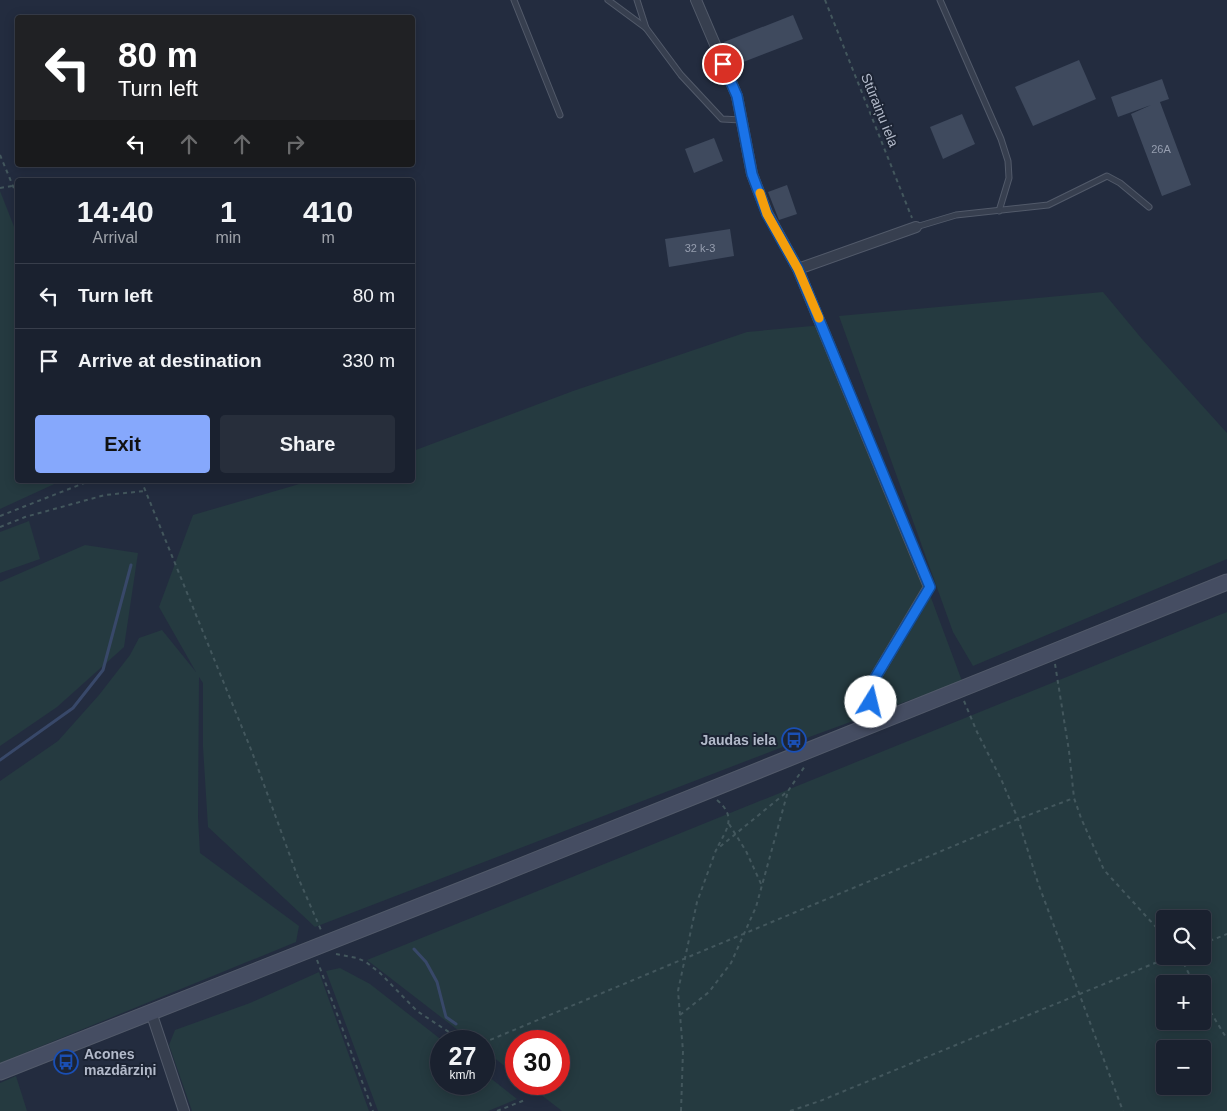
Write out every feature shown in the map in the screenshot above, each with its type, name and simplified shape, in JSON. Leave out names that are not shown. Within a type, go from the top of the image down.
[{"type":"main road","points":[[0,1072],[1227,582]]},
{"type":"street","points":[[696,0],[737,96],[752,174],[767,214],[798,269],[930,587],[872,683],[871,702],[879,721]]},
{"type":"street","points":[[798,269],[916,227]]},
{"type":"street","points":[[151,1012],[184,1111]]},
{"type":"lane","points":[[514,0],[560,115]]},
{"type":"lane","points":[[608,0],[646,28],[681,75],[722,119],[742,120]]},
{"type":"lane","points":[[637,0],[646,28]]},
{"type":"lane","points":[[940,0],[1001,139],[1008,161],[1009,178],[999,211]]},
{"type":"lane","points":[[916,227],[956,214],[1048,205],[1108,176],[1120,182],[1149,207]]},
{"type":"path","name":"Stūraiņu iela","points":[[824,0],[916,227]]},
{"type":"path","points":[[0,155],[15,192]]},
{"type":"path","points":[[0,188],[12,186]]},
{"type":"path","points":[[0,516],[84,483]]},
{"type":"path","points":[[142,483],[252,752],[297,875],[373,1111]]},
{"type":"path","points":[[0,527],[25,517],[105,495],[145,491]]},
{"type":"path","points":[[1051,652],[1057,669],[1063,705],[1074,798],[1104,870],[1156,926]]},
{"type":"path","points":[[959,689],[1018,819],[1038,883],[1123,1111]]},
{"type":"path","points":[[716,850],[788,791],[807,763],[808,750]]},
{"type":"path","points":[[681,1111],[684,1051],[678,991],[697,902],[716,850],[729,824],[729,815],[723,805],[705,791]]},
{"type":"path","points":[[680,1014],[709,992],[731,963],[756,907],[788,791]]},
{"type":"path","points":[[319,946],[330,953],[357,958],[366,962],[380,973],[417,1011],[461,1040],[490,1040],[1018,819],[1074,798]]},
{"type":"path","points":[[729,824],[746,851],[762,886]]},
{"type":"path","points":[[1211,940],[1227,934]]},
{"type":"path","points":[[790,1111],[820,1101],[1156,963]]},
{"type":"path","points":[[1211,1013],[1227,1039]]},
{"type":"path","points":[[497,1111],[525,1100]]},
{"type":"green space","points":[[0,191],[15,229],[15,483],[56,483],[0,509]]},
{"type":"green space","points":[[1103,292],[1142,339],[1227,433],[1227,559],[973,666],[953,632],[839,316]]},
{"type":"green space","points":[[823,325],[853,388],[962,681],[793,743],[315,927],[208,827],[203,747],[203,683],[199,677],[198,817],[200,853],[299,926],[296,942],[0,1063],[0,781],[58,741],[99,695],[130,655],[139,638],[162,630],[196,672],[159,607],[193,515],[303,483],[415,483],[415,450],[573,391],[747,332]]},
{"type":"green space","points":[[29,521],[40,559],[0,573],[0,532]]},
{"type":"green space","points":[[85,545],[138,553],[124,647],[57,707],[0,746],[0,582]]},
{"type":"green space","points":[[1227,612],[1227,1111],[562,1111],[541,1095],[570,1095],[570,1030],[505,1030],[505,1066],[495,1059],[495,1030],[458,1030],[367,960]]},
{"type":"green space","points":[[340,968],[370,984],[430,1031],[430,1095],[495,1095],[495,1082],[505,1090],[505,1095],[512,1095],[517,1099],[488,1111],[378,1111],[326,971]]},
{"type":"green space","points":[[319,972],[369,1111],[192,1111],[169,1045],[175,1030],[250,1003]]},
{"type":"green space","points":[[16,1076],[27,1111],[0,1111],[0,1083]]},
{"type":"building","points":[[793,15],[803,39],[733,66],[724,42]]},
{"type":"building","points":[[1079,60],[1096,99],[1033,126],[1015,87]]},
{"type":"building","points":[[1162,79],[1169,99],[1160,102],[1191,185],[1162,196],[1131,114],[1151,105],[1118,117],[1111,97]]},
{"type":"building","points":[[962,114],[975,144],[943,159],[930,127]]},
{"type":"building","points":[[714,138],[723,161],[694,173],[685,149]]},
{"type":"building","points":[[787,185],[797,214],[779,220],[768,192]]},
{"type":"building","points":[[730,229],[734,256],[669,267],[665,239]]},
{"type":"waterway","points":[[0,760],[73,708],[103,670],[131,565]]},
{"type":"waterway","points":[[414,949],[426,962],[437,982],[446,1017],[456,1024]]},
{"type":"slow traffic","points":[[760,193],[767,214],[798,269],[819,318]]},
{"type":"place","name":"Jaudas iela","points":[[794,740]]},
{"type":"place","name":"Acones mazdārziņi","points":[[66,1062]]},
{"type":"route","points":[[723,64],[737,96],[752,174],[767,214],[798,269],[930,587],[872,683],[871,702]]}]
